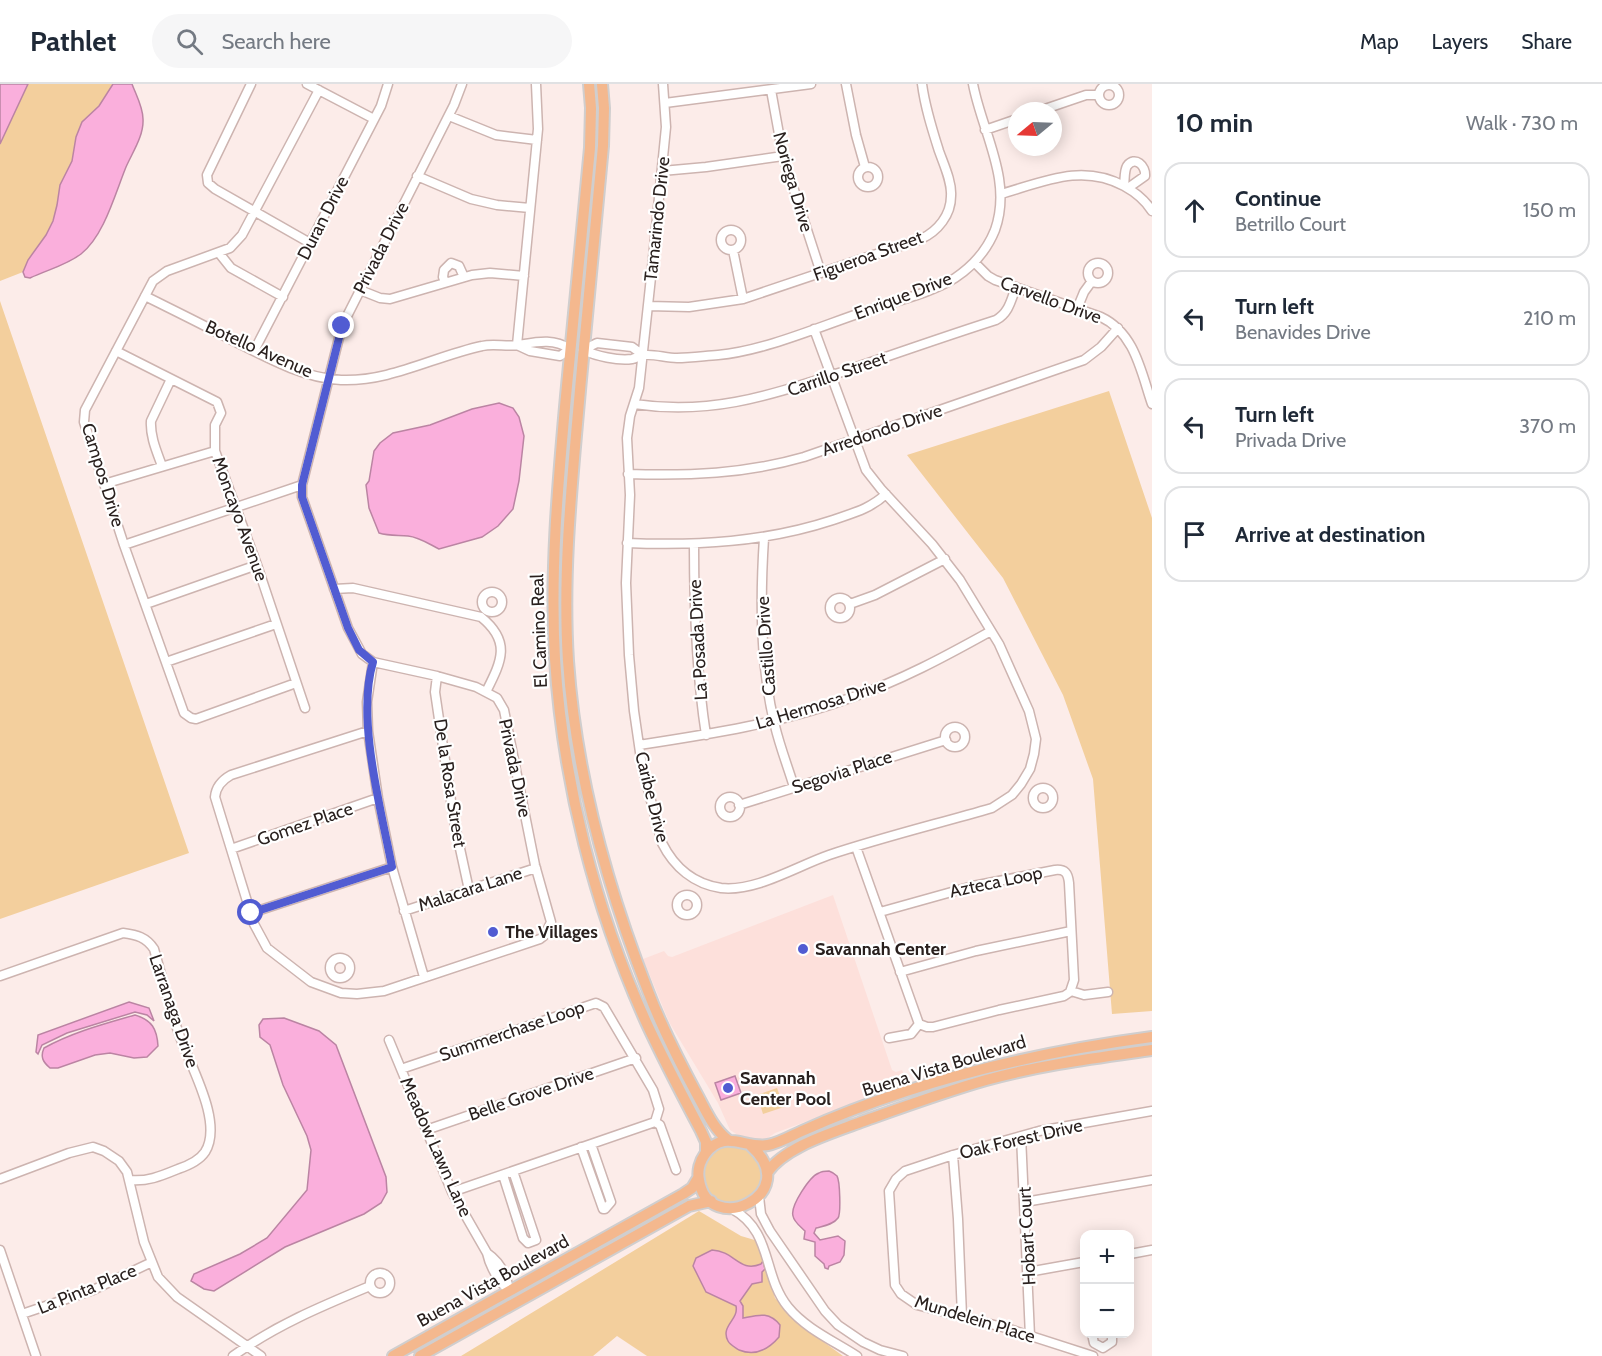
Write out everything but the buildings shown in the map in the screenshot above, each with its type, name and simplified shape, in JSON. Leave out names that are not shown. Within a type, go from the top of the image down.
[{"type":"main road","name":"El Camino Real","points":[[589,84],[590,148],[558,476],[553,567],[553,618],[559,705],[576,807],[599,898],[645,1020],[701,1131],[706,1142],[706,1152]]},
{"type":"main road","name":"El Camino Real","points":[[602,84],[603,146],[568,516],[566,563],[568,661],[572,702],[587,801],[625,934],[654,1006],[681,1064],[715,1126],[728,1140]]},
{"type":"main road","points":[[570,349],[584,350]]},
{"type":"main road","name":"Buena Vista Boulevard","points":[[751,1146],[768,1145],[915,1088],[1012,1060],[1082,1046],[1152,1036]]},
{"type":"main road","name":"Buena Vista Boulevard","points":[[767,1173],[780,1158],[828,1134],[928,1098],[988,1079],[1068,1061],[1152,1050]]},
{"type":"main road","points":[[669,1071],[681,1064]]},
{"type":"main road","points":[[823,1122],[828,1134]]},
{"type":"main road","points":[[728,1140],[736,1140],[751,1146],[765,1163],[767,1173],[766,1183],[759,1197],[751,1204],[732,1209],[721,1207],[711,1201],[700,1186],[698,1178],[701,1160],[706,1152],[712,1146],[728,1140]]},
{"type":"main road","name":"Buena Vista Boulevard","points":[[393,1356],[683,1194],[692,1188],[698,1178]]},
{"type":"main road","name":"Buena Vista Boulevard","points":[[420,1356],[689,1206],[711,1201]]},
{"type":"main road","points":[[508,1291],[515,1303]]},
{"type":"street","points":[[251,84],[207,175],[208,183],[310,243]]},
{"type":"street","points":[[307,84],[374,119]]},
{"type":"street","name":"Duran Drive","points":[[254,351],[374,119],[388,84]]},
{"type":"street","name":"Privada Drive","points":[[373,662],[359,650],[352,637],[302,497],[302,485],[342,326],[449,116],[462,84]]},
{"type":"street","points":[[517,345],[537,140],[536,84]]},
{"type":"street","name":"Tamarindo Drive","points":[[643,355],[666,127],[663,84]]},
{"type":"street","points":[[665,103],[811,84]]},
{"type":"street","points":[[846,84],[865,167]]},
{"type":"street","name":"Figueroa Street","points":[[648,306],[689,307],[743,299],[928,236],[945,219],[950,204],[951,190],[929,119],[922,84]]},
{"type":"street","name":"Enrique Drive","points":[[584,350],[597,343],[632,347],[643,355],[677,358],[720,355],[767,344],[814,329],[945,283],[975,263],[995,229],[1001,194],[998,172],[973,84]]},
{"type":"street","name":"Campos Drive","points":[[296,683],[196,719],[184,713],[124,545],[84,422],[85,410],[153,281],[167,272],[230,248],[242,235],[319,90]]},
{"type":"street","name":"Noriega Drive","points":[[771,90],[783,156],[821,273]]},
{"type":"street","points":[[1062,103],[1086,95],[1099,95]]},
{"type":"street","points":[[449,116],[496,135],[537,140]]},
{"type":"street","points":[[985,130],[1008,122]]},
{"type":"street","points":[[662,171],[783,156]]},
{"type":"street","points":[[1001,194],[1057,176],[1076,174],[1103,177],[1126,187],[1140,197],[1152,211]]},
{"type":"street","points":[[417,176],[471,199],[497,205],[530,208]]},
{"type":"street","points":[[733,250],[743,299]]},
{"type":"street","points":[[219,253],[231,268],[283,297]]},
{"type":"street","points":[[445,282],[443,273],[449,264],[455,263],[459,266],[464,277]]},
{"type":"street","name":"Carvello Drive","points":[[975,263],[988,276],[1101,317],[1118,328],[1130,344],[1152,404]]},
{"type":"street","points":[[360,290],[380,298],[390,299],[464,277],[490,273],[524,276]]},
{"type":"street","points":[[1077,309],[1084,292],[1092,281]]},
{"type":"street","name":"Carrillo Street","points":[[634,404],[665,408],[735,403],[787,391],[996,320],[1008,308],[1016,287]]},
{"type":"street","name":"Botello Avenue","points":[[145,296],[254,351],[305,373],[328,378],[362,380],[492,344],[517,345],[530,351],[560,356],[570,349]]},
{"type":"street","name":"Arredondo Drive","points":[[628,474],[688,476],[751,470],[797,459],[1084,360],[1101,347],[1118,328]]},
{"type":"street","name":"Caribe Drive","points":[[643,355],[639,388],[627,438],[630,495],[626,592],[629,655],[639,745],[653,813],[662,843],[674,863],[699,881],[721,888],[746,887],[828,856],[904,831],[992,808],[1001,803],[1021,784],[1030,769],[1036,739],[1022,692],[991,631],[945,559],[866,470],[853,441],[814,329]]},
{"type":"street","name":"Moncayo Avenue","points":[[116,351],[217,402],[220,407],[222,413],[215,426],[215,451],[257,565],[304,708]]},
{"type":"street","points":[[162,466],[156,453],[151,421],[171,379]]},
{"type":"street","points":[[104,484],[215,451]]},
{"type":"street","points":[[124,545],[302,485]]},
{"type":"street","points":[[627,543],[694,545],[764,538],[867,509],[886,494]]},
{"type":"street","name":"Castillo Drive","points":[[764,538],[762,621],[766,670],[774,721],[794,787]]},
{"type":"street","name":"La Posada Drive","points":[[694,545],[694,628],[700,700],[706,735]]},
{"type":"street","points":[[850,604],[945,559]]},
{"type":"street","points":[[146,604],[257,565]]},
{"type":"street","points":[[334,589],[353,588],[484,614],[501,648],[501,662],[486,692],[437,676],[373,662],[367,702],[368,731],[378,798],[392,867],[424,977]]},
{"type":"street","points":[[166,662],[276,624]]},
{"type":"street","name":"La Hermosa Drive","points":[[639,745],[706,735],[774,721],[849,699],[947,656],[991,631]]},
{"type":"street","name":"De la Rosa Street","points":[[437,676],[435,692],[451,797],[470,890]]},
{"type":"street","name":"Privada Drive","points":[[368,731],[231,775],[221,782],[215,797],[254,924],[267,948],[311,982],[341,993],[374,992],[540,939],[545,935],[551,921],[536,868],[504,710],[497,698],[486,692]]},
{"type":"street","name":"Segovia Place","points":[[740,805],[946,740]]},
{"type":"street","points":[[1021,784],[1035,792]]},
{"type":"street","name":"Gomez Place","points":[[231,849],[378,798]]},
{"type":"street","points":[[856,847],[919,1024],[927,1028],[933,1027],[1064,996],[1071,991],[1084,995],[1108,992]]},
{"type":"street","points":[[251,913],[392,867]]},
{"type":"street","name":"Malacara Lane","points":[[404,911],[536,868]]},
{"type":"street","name":"Azteca Loop","points":[[879,912],[973,886],[1060,869],[1067,873],[1068,878],[1074,980],[1071,991]]},
{"type":"street","points":[[693,897],[699,881]]},
{"type":"street","points":[[900,972],[976,951],[1071,931]]},
{"type":"street","name":"Larranaga Drive","points":[[0,976],[123,933],[141,936],[149,941],[154,949],[178,1033],[202,1092],[211,1124],[209,1142],[204,1154],[189,1165],[150,1180],[129,1180]]},
{"type":"street","points":[[329,989],[334,977]]},
{"type":"street","name":"Summerchase Loop","points":[[400,1069],[596,1003],[604,1006],[636,1058],[657,1100],[659,1109],[655,1122]]},
{"type":"street","points":[[889,1038],[911,1034],[919,1024]]},
{"type":"street","name":"Meadow Lawn Lane","points":[[389,1040],[452,1192],[488,1253],[489,1261],[501,1283],[508,1291]]},
{"type":"street","name":"Belle Grove Drive","points":[[426,1130],[636,1058]]},
{"type":"street","name":"Oak Forest Drive","points":[[896,1179],[905,1171],[1022,1136],[1152,1112]]},
{"type":"street","points":[[452,1192],[655,1122],[660,1125],[676,1170]]},
{"type":"street","name":"Hobart Court","points":[[1022,1136],[1030,1336]]},
{"type":"street","points":[[581,1148],[603,1209],[605,1209],[611,1202],[591,1144]]},
{"type":"street","points":[[0,1179],[69,1153],[93,1147],[119,1161],[127,1172],[144,1242],[158,1277],[177,1298],[261,1356]]},
{"type":"street","points":[[953,1155],[962,1316]]},
{"type":"street","points":[[503,1175],[523,1238],[528,1243],[533,1242],[536,1240],[513,1171]]},
{"type":"street","name":"Mundelein Place","points":[[896,1179],[889,1191],[895,1285],[901,1294],[917,1305],[962,1316],[1094,1356],[1099,1347],[1109,1345],[1113,1338]]},
{"type":"street","points":[[1025,1202],[1152,1180]]},
{"type":"street","points":[[759,1197],[762,1214],[770,1232],[838,1325],[863,1342],[880,1350],[903,1356]]},
{"type":"street","points":[[732,1209],[749,1221],[767,1257],[778,1292],[789,1308],[800,1319],[857,1356]]},
{"type":"street","points":[[0,1250],[36,1356]]},
{"type":"street","points":[[1134,1253],[1152,1250]]},
{"type":"street","name":"La Pinta Place","points":[[22,1314],[93,1290],[153,1263]]},
{"type":"street","points":[[1028,1272],[1080,1263]]},
{"type":"street","points":[[233,1356],[297,1317],[370,1286]]},
{"type":"street","points":[[1093,1338],[1094,1343],[1099,1347]]},
{"type":"street","points":[[247,1346],[252,1356]]},
{"type":"shaded area","points":[[0,84],[28,84],[0,144]]},
{"type":"shaded area","points":[[28,84],[113,84],[99,106],[82,122],[76,138],[72,161],[60,185],[53,221],[46,235],[28,260],[23,272],[0,281],[0,144]]},
{"type":"shaded area","points":[[113,84],[132,84],[142,110],[143,125],[140,138],[108,214],[96,237],[81,254],[57,267],[30,278],[25,277],[23,272],[28,260],[53,221],[60,185],[72,161],[76,137],[82,122],[99,106]]},
{"type":"shaded area","points":[[0,301],[189,853],[0,919]]},
{"type":"shaded area","points":[[1109,391],[1152,518],[1152,1011],[1112,1014],[1093,779],[1063,695],[1003,578],[907,455]]},
{"type":"shaded area","points":[[499,403],[513,408],[519,417],[524,436],[513,509],[498,526],[482,537],[439,549],[412,537],[379,533],[369,508],[366,485],[369,481],[374,451],[380,443],[393,433],[430,425],[472,409]]},
{"type":"shaded area","points":[[833,895],[892,1070],[896,1072],[902,1070],[908,1084],[775,1133],[762,1142],[741,1137],[730,1130],[718,1103],[669,1022],[643,959],[664,951],[672,957]]},
{"type":"shaded area","points":[[129,1002],[149,1008],[154,1021],[147,1015],[135,1012],[67,1033],[42,1045],[38,1054],[36,1052],[38,1035]]},
{"type":"shaded area","points":[[135,1015],[149,1023],[156,1035],[158,1046],[147,1057],[134,1058],[110,1053],[95,1055],[58,1068],[50,1068],[42,1057],[44,1048],[66,1037]]},
{"type":"shaded area","points":[[284,1018],[319,1031],[336,1045],[386,1177],[387,1192],[381,1203],[364,1214],[285,1247],[214,1291],[204,1289],[191,1281],[194,1274],[240,1254],[267,1238],[307,1190],[311,1150],[307,1136],[283,1085],[270,1045],[260,1037],[259,1025],[263,1019]]},
{"type":"shaded area","name":"Savannah Center Pool","points":[[735,1076],[741,1093],[721,1100],[715,1083]]},
{"type":"shaded area","points":[[777,1088],[784,1107],[763,1114],[757,1095]]},
{"type":"shaded area","points":[[725,1146],[744,1147],[758,1159],[761,1172],[760,1185],[754,1195],[745,1201],[725,1204],[708,1194],[704,1186],[704,1168],[715,1152]]},
{"type":"shaded area","points":[[829,1171],[838,1179],[839,1215],[828,1225],[816,1228],[814,1233],[820,1240],[838,1236],[845,1241],[844,1255],[840,1262],[829,1266],[828,1269],[815,1256],[815,1242],[804,1239],[805,1231],[795,1220],[793,1211],[801,1192],[815,1175]]},
{"type":"shaded area","points":[[699,1211],[741,1236],[758,1241],[775,1298],[799,1324],[843,1356],[647,1356],[617,1336],[593,1356],[461,1356]]},
{"type":"shaded area","points":[[712,1250],[720,1251],[747,1266],[761,1264],[763,1261],[765,1269],[762,1272],[762,1282],[752,1284],[740,1301],[743,1306],[743,1318],[767,1316],[780,1325],[779,1337],[760,1351],[745,1352],[728,1341],[726,1331],[735,1315],[736,1306],[706,1292],[693,1266],[696,1258]]},
{"type":"place","name":"The Villages","points":[[493,932]]},
{"type":"place","name":"Savannah Center","points":[[803,949]]},
{"type":"place","name":"Savannah Center Pool","points":[[728,1088]]},
{"type":"route","points":[[251,913],[392,867],[368,731],[367,702],[373,662],[359,650],[348,628],[302,497],[302,485],[342,326]]}]
